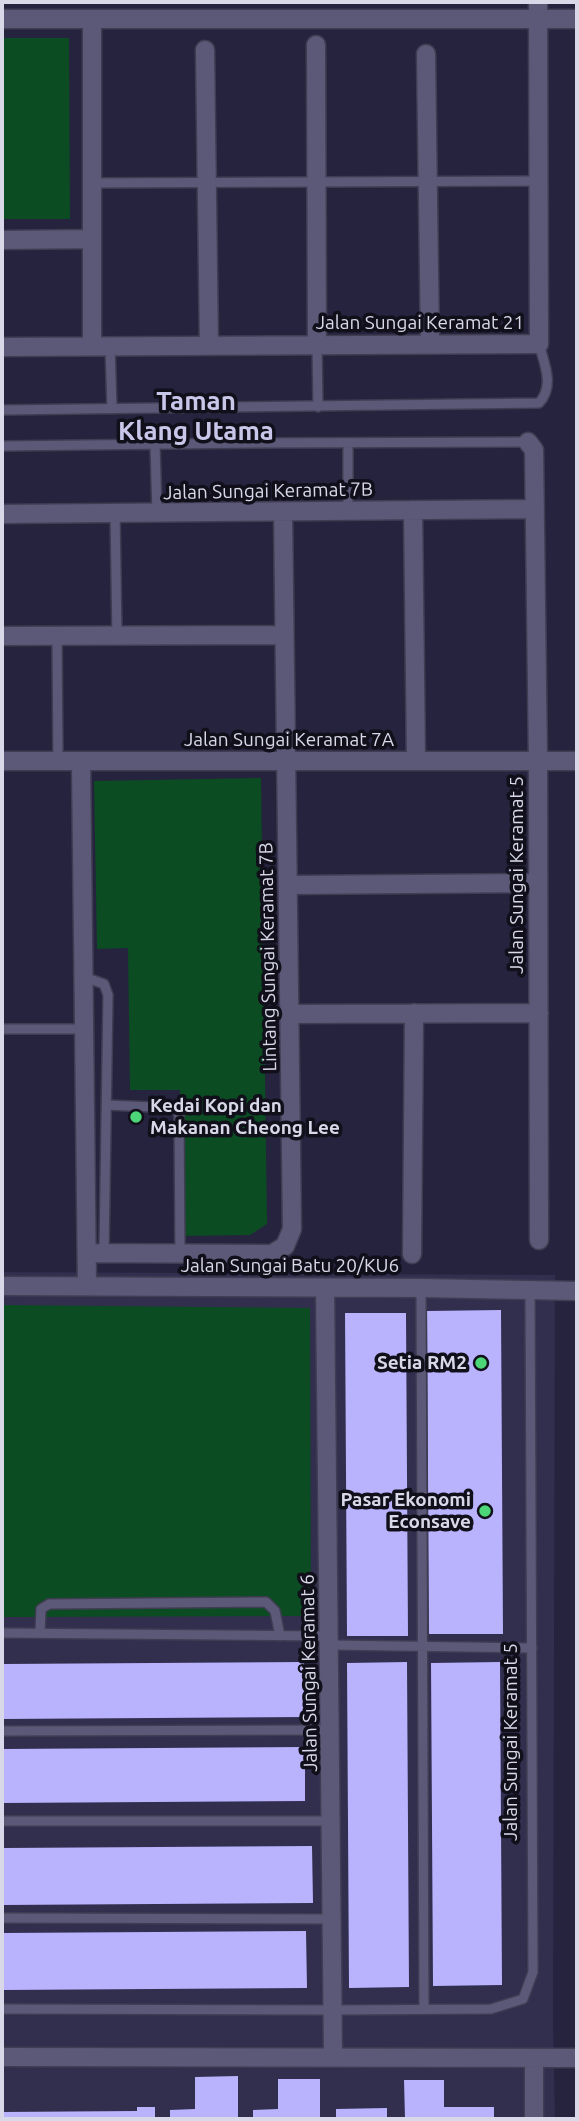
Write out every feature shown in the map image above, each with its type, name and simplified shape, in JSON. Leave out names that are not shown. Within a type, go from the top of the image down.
[{"type":"street","points":[[2,19],[538,10],[577,19]]},
{"type":"street","name":"Jalan Sungai Keramat 21","points":[[2,347],[539,344],[538,10]]},
{"type":"street","points":[[92,19],[92,239],[101,346]]},
{"type":"street","points":[[316,45],[317,345]]},
{"type":"street","points":[[205,50],[209,346]]},
{"type":"street","points":[[426,54],[429,344]]},
{"type":"street","points":[[2,240],[92,239]]},
{"type":"street","name":"Jalan Sungai Keramat 5","points":[[528,442],[534,450],[535,509],[539,1240]]},
{"type":"street","name":"Jalan Sungai Keramat 7B","points":[[2,514],[535,509]]},
{"type":"street","points":[[413,510],[416,761]]},
{"type":"street","name":"Lintang Sungai Keramat 7B","points":[[96,1253],[272,1254],[285,1246],[292,1229],[284,512]]},
{"type":"street","points":[[2,636],[284,635]]},
{"type":"street","name":"Jalan Sungai Keramat 7A","points":[[2,761],[577,761]]},
{"type":"street","points":[[81,761],[84,1029],[96,1253],[87,1286]]},
{"type":"street","points":[[288,885],[538,883]]},
{"type":"street","points":[[412,1254],[414,1013]]},
{"type":"street","points":[[289,1014],[538,1013]]},
{"type":"street","name":"Jalan Sungai Batu 20/KU6","points":[[2,1286],[421,1287],[577,1291]]},
{"type":"street","name":"Jalan Sungai Keramat 6","points":[[325,1288],[333,2057]]},
{"type":"street","points":[[2,2057],[577,2058]]},
{"type":"street","points":[[534,2058],[534,2119]]},
{"type":"lane","points":[[92,183],[539,181]]},
{"type":"lane","points":[[2,410],[538,402],[548,389],[539,344]]},
{"type":"lane","points":[[317,345],[318,407]]},
{"type":"lane","points":[[101,346],[112,409]]},
{"type":"lane","points":[[2,446],[528,442]]},
{"type":"lane","points":[[348,443],[348,511]]},
{"type":"lane","points":[[155,444],[157,513]]},
{"type":"lane","points":[[115,513],[117,636]]},
{"type":"lane","points":[[57,636],[58,761]]},
{"type":"lane","points":[[83,977],[104,984],[108,995],[107,1105],[96,1253]]},
{"type":"lane","points":[[2,1028],[84,1029]]},
{"type":"lane","points":[[107,1105],[175,1108],[179,1115],[180,1254]]},
{"type":"lane","points":[[421,1287],[425,2010]]},
{"type":"lane","name":"Jalan Sungai Keramat 5","points":[[2,2009],[491,2009],[523,1999],[533,1972],[530,1290]]},
{"type":"lane","points":[[40,1633],[41,1609],[48,1604],[266,1602],[275,1611],[280,1636]]},
{"type":"lane","points":[[2,1633],[280,1636],[424,1647],[531,1648]]},
{"type":"lane","points":[[2,1731],[330,1730]]},
{"type":"lane","points":[[2,1821],[331,1821]]},
{"type":"lane","points":[[2,1918],[332,1919]]},
{"type":"shaded area","points":[[2,1272],[555,1275],[555,2119],[2,2119]]},
{"type":"green space","points":[[2,38],[69,38],[70,219],[2,219]]},
{"type":"green space","points":[[261,778],[267,1224],[250,1235],[182,1236],[180,1090],[130,1090],[128,948],[97,949],[94,781]]},
{"type":"green space","points":[[2,1305],[310,1308],[311,1616],[2,1617]]},
{"type":"building","points":[[501,1310],[503,1634],[429,1634],[427,1311]]},
{"type":"building","points":[[345,1313],[406,1313],[408,1636],[347,1636]]},
{"type":"building","points":[[304,1662],[305,1717],[2,1719],[2,1664]]},
{"type":"building","points":[[407,1662],[409,1987],[349,1988],[347,1663]]},
{"type":"building","points":[[500,1662],[502,1985],[433,1986],[431,1663]]},
{"type":"building","points":[[305,1747],[305,1801],[2,1803],[2,1749]]},
{"type":"building","points":[[312,1846],[313,1903],[2,1905],[2,1848]]},
{"type":"building","points":[[306,1931],[307,1988],[2,1990],[2,1933]]},
{"type":"building","points":[[238,2076],[238,2119],[170,2119],[170,2110],[195,2109],[195,2077]]},
{"type":"building","points":[[278,2079],[320,2079],[320,2119],[253,2119],[253,2110],[278,2109]]},
{"type":"building","points":[[404,2080],[444,2080],[444,2107],[494,2107],[494,2119],[405,2119]]},
{"type":"building","points":[[137,2107],[155,2107],[155,2119],[2,2119],[2,2112],[137,2111]]},
{"type":"building","points":[[387,2108],[387,2119],[336,2119],[336,2109]]},
{"type":"place","name":"Kedai Kopi dan Makanan Cheong Lee","points":[[136,1117]]},
{"type":"place","name":"Setia RM2","points":[[481,1363]]},
{"type":"place","name":"Pasar Ekonomi Econsave","points":[[485,1511]]},
{"type":"district","name":"Taman Klang Utama","points":[[196,416]]}]
